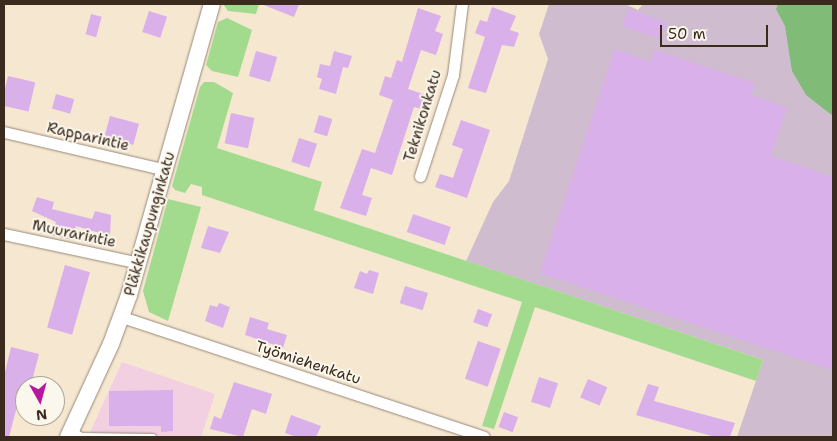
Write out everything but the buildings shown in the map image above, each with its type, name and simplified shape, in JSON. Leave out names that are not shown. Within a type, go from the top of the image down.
[{"type":"street","name":"Pläkkikaupunginkatu","points":[[70,434],[122,317],[166,170],[212,4]]},
{"type":"street","name":"Teknikonkatu","points":[[420,176],[453,75],[462,4]]},
{"type":"street","name":"Rapparintie","points":[[4,132],[166,170]]},
{"type":"street","name":"Muurarintie","points":[[4,234],[139,263]]},
{"type":"street","name":"Työmiehenkatu","points":[[122,317],[484,437]]},
{"type":"lane","points":[[70,434],[82,436],[153,437]]},
{"type":"shaded area","points":[[549,4],[625,4],[638,10],[643,4],[833,4],[833,437],[737,437],[763,360],[466,261],[493,202],[509,181],[548,59],[539,34]]},
{"type":"shaded area","points":[[122,362],[215,394],[201,437],[88,437]]},
{"type":"green space","points":[[223,4],[259,4],[256,14],[228,11]]},
{"type":"green space","points":[[778,4],[833,4],[833,116],[806,95],[792,71],[785,26],[776,9]]},
{"type":"green space","points":[[227,18],[252,30],[238,77],[212,71],[206,65],[218,22]]},
{"type":"green space","points":[[204,82],[214,82],[233,93],[217,148],[322,182],[314,210],[763,360],[756,381],[535,307],[494,429],[482,426],[522,302],[202,195],[202,187],[191,184],[185,193],[175,190],[172,186],[200,87]]},
{"type":"green space","points":[[168,199],[201,207],[168,321],[149,312],[143,291]]}]
